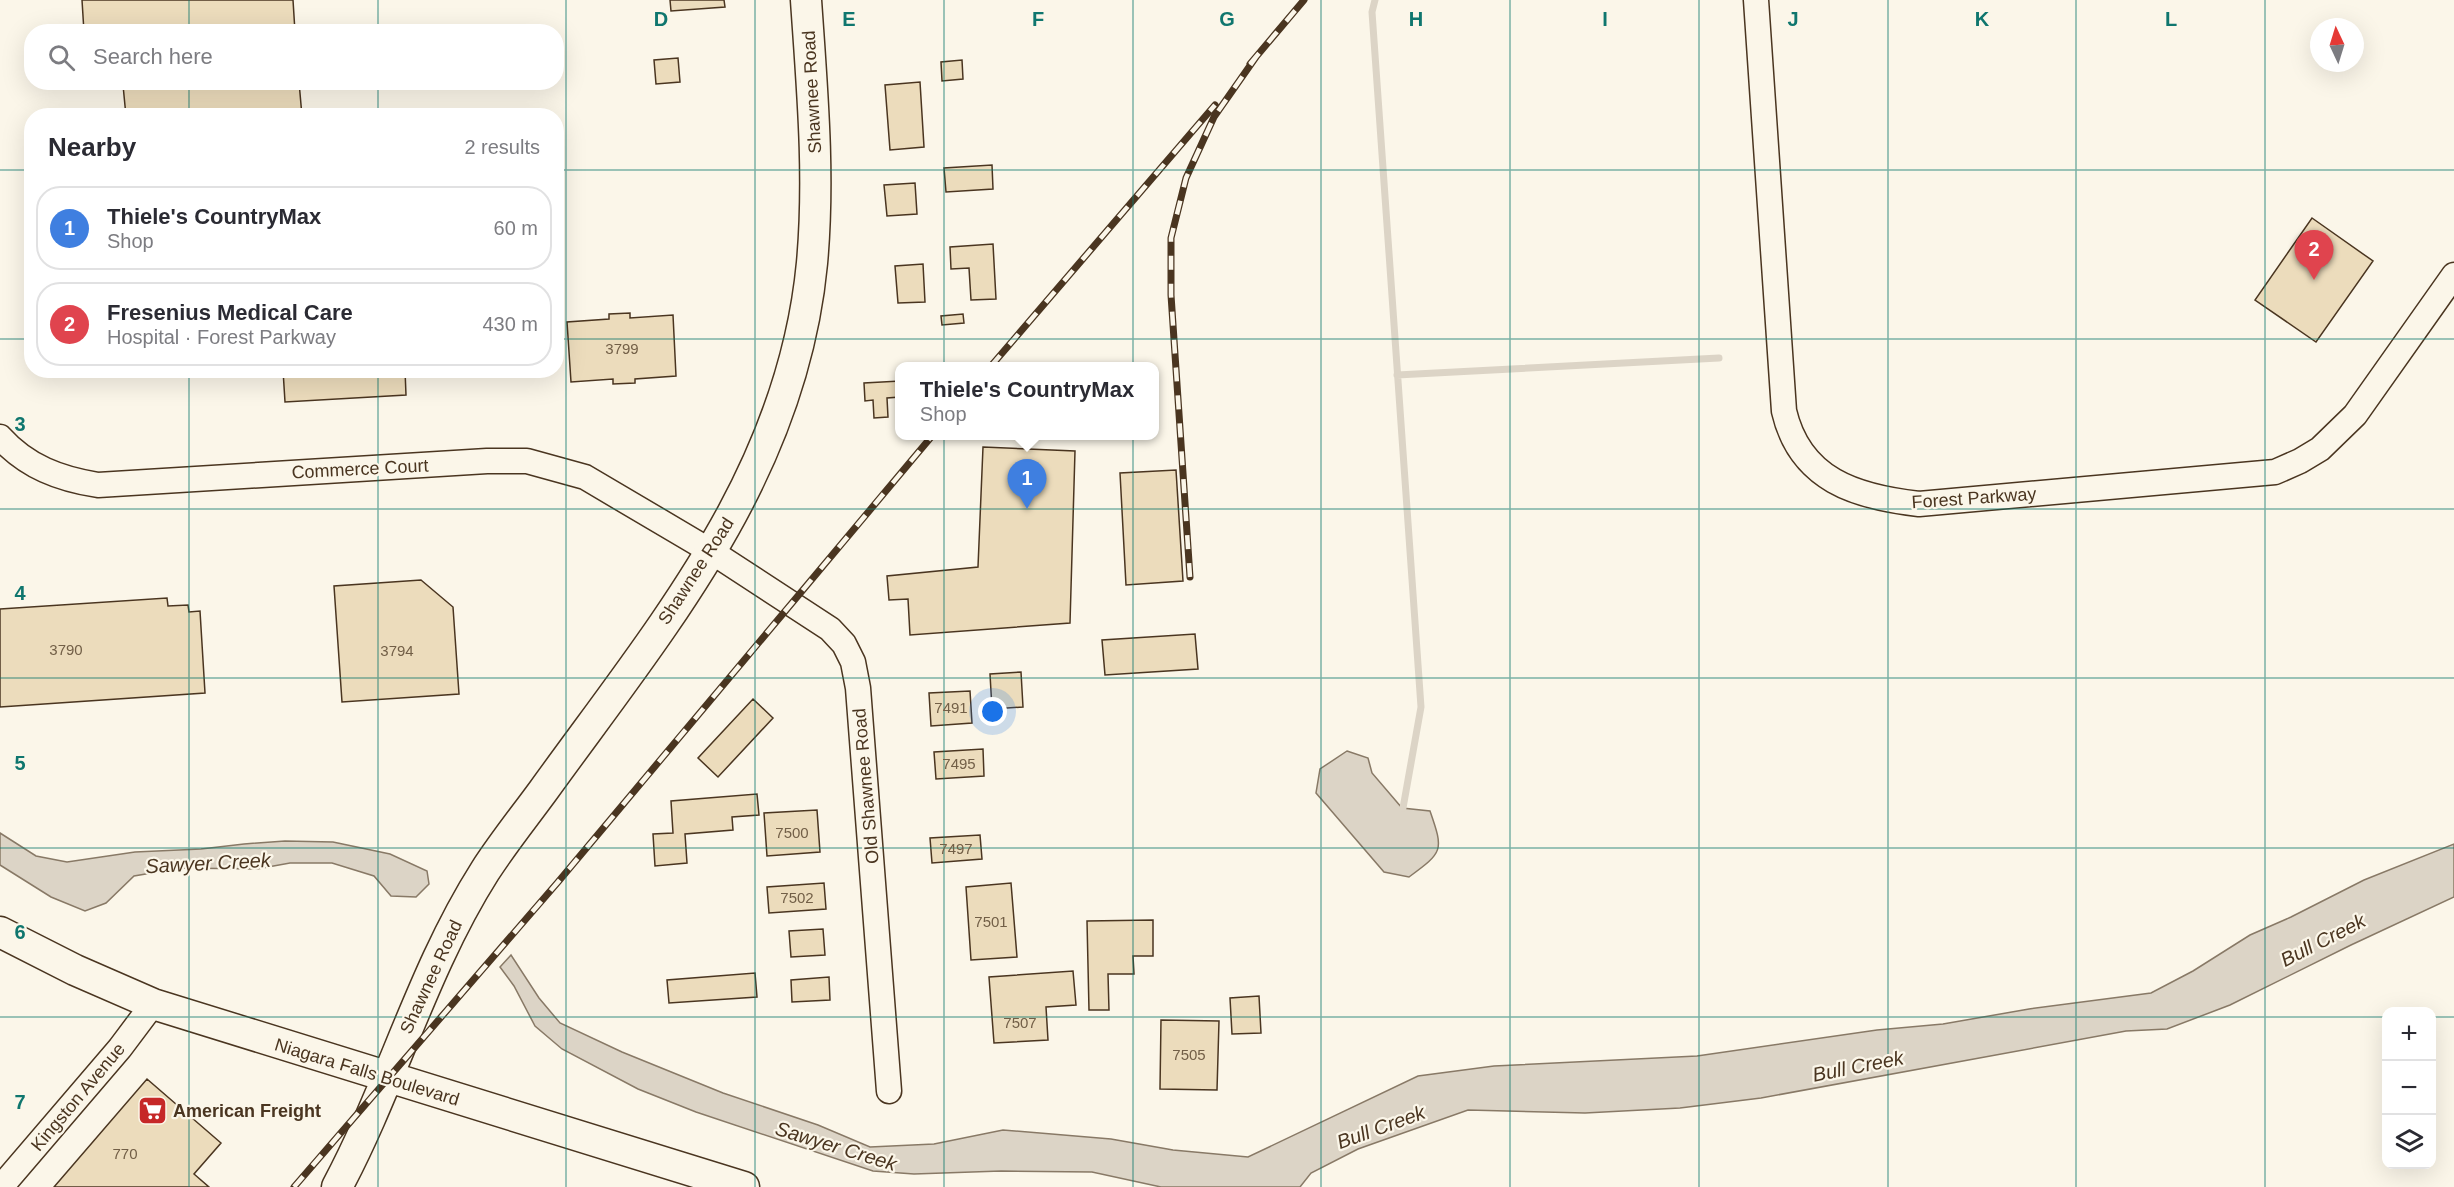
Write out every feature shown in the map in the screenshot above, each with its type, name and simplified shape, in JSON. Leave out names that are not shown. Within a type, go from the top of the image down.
[{"type":"main road","name":"Shawnee Road","points":[[337,1187],[360,1141],[429,975],[450,932],[486,870],[712,552],[744,495],[766,444],[791,378],[804,319],[812,267],[816,208],[815,131],[806,0]]},
{"type":"main road","name":"Niagara Falls Boulevard","points":[[0,932],[75,970],[153,1004],[739,1186]]},
{"type":"street","name":"Forest Parkway","points":[[1756,0],[1784,411],[1788,429],[1804,456],[1818,469],[1853,490],[1875,499],[1919,504],[2275,472],[2320,449],[2343,429],[2454,275]]},
{"type":"street","name":"Commerce Court","points":[[0,437],[24,459],[48,473],[98,484],[527,461],[549,465],[585,477],[712,552]]},
{"type":"street","name":"Old Shawnee Road","points":[[712,552],[830,629],[844,644],[853,662],[858,688],[889,1091]]},
{"type":"street","name":"Kingston Avenue","points":[[1,1187],[125,1042],[153,1004]]},
{"type":"water","points":[[1347,751],[1368,758],[1372,773],[1402,808],[1430,811],[1437,835],[1438,850],[1429,862],[1409,877],[1384,872],[1316,793],[1320,769]]},
{"type":"water","name":"Sawyer Creek","points":[[0,833],[36,856],[67,862],[135,852],[201,849],[285,841],[333,842],[390,854],[427,871],[429,884],[416,897],[391,896],[374,876],[332,863],[290,863],[257,869],[181,868],[134,876],[106,903],[85,911],[51,897],[0,865]]},
{"type":"water","points":[[2454,844],[2454,897],[2230,1005],[2167,1029],[2126,1031],[1761,1098],[1680,1108],[1585,1113],[1468,1110],[1358,1149],[1311,1173],[1300,1187],[1161,1187],[1092,1172],[1001,1171],[914,1174],[873,1171],[696,1112],[638,1089],[562,1049],[535,1026],[514,986],[500,967],[511,955],[539,998],[560,1023],[622,1052],[723,1093],[818,1125],[870,1147],[934,1144],[1003,1130],[1111,1139],[1173,1150],[1248,1157],[1418,1076],[1494,1066],[1697,1056],[1877,1030],[1943,1024],[2029,1009],[2151,993],[2193,971],[2250,935],[2364,880]]},
{"type":"building","points":[[82,0],[293,0],[294,24],[84,24]]},
{"type":"building","points":[[670,0],[724,0],[725,7],[671,11]]},
{"type":"building","points":[[678,58],[680,82],[656,84],[654,60]]},
{"type":"building","points":[[962,60],[963,79],[942,81],[941,62]]},
{"type":"building","points":[[920,82],[924,147],[890,150],[885,85]]},
{"type":"building","points":[[123,90],[300,90],[301,108],[125,108]]},
{"type":"building","points":[[992,165],[993,189],[946,192],[944,168]]},
{"type":"building","points":[[915,183],[917,214],[887,216],[884,185]]},
{"type":"building","points":[[2312,218],[2373,261],[2316,342],[2255,300]]},
{"type":"building","points":[[993,244],[996,299],[971,300],[969,268],[951,269],[950,247]]},
{"type":"building","points":[[923,264],[925,302],[898,303],[895,266]]},
{"type":"building","points":[[630,313],[630,318],[673,315],[676,376],[635,379],[635,383],[613,384],[613,379],[571,382],[567,322],[609,319],[609,314]]},
{"type":"building","points":[[963,314],[964,323],[942,325],[941,316]]},
{"type":"building","points":[[284,378],[405,378],[406,395],[285,402]]},
{"type":"building","points":[[895,381],[895,397],[887,398],[888,417],[874,418],[873,400],[865,401],[864,383]]},
{"type":"building","points":[[983,447],[1075,451],[1070,623],[910,635],[908,599],[889,600],[887,576],[978,567]]},
{"type":"building","points":[[1176,470],[1183,581],[1126,585],[1120,473]]},
{"type":"building","points":[[421,580],[453,607],[459,694],[342,702],[334,586]]},
{"type":"building","points":[[167,598],[168,606],[188,605],[189,612],[200,611],[205,693],[0,707],[0,609]]},
{"type":"building","points":[[1195,634],[1198,669],[1105,675],[1102,640]]},
{"type":"building","points":[[1021,672],[1023,707],[992,709],[990,674]]},
{"type":"building","points":[[970,691],[972,723],[931,726],[929,693]]},
{"type":"building","points":[[753,699],[773,718],[718,777],[698,758]]},
{"type":"building","points":[[983,749],[984,776],[936,779],[934,752]]},
{"type":"building","points":[[757,794],[759,815],[732,817],[733,830],[685,834],[687,863],[655,866],[653,834],[673,833],[671,801]]},
{"type":"building","points":[[817,810],[820,852],[767,856],[764,813]]},
{"type":"building","points":[[980,835],[982,859],[932,863],[930,838]]},
{"type":"building","points":[[824,883],[826,909],[769,913],[767,887]]},
{"type":"building","points":[[1011,883],[1017,957],[971,960],[966,887]]},
{"type":"building","points":[[1153,920],[1153,956],[1133,956],[1134,974],[1108,974],[1109,1010],[1089,1010],[1087,921]]},
{"type":"building","points":[[823,929],[825,955],[791,957],[789,931]]},
{"type":"building","points":[[1073,971],[1076,1005],[1046,1007],[1048,1040],[994,1043],[989,977]]},
{"type":"building","points":[[755,973],[757,997],[669,1003],[667,980]]},
{"type":"building","points":[[829,977],[830,1000],[792,1002],[791,980]]},
{"type":"building","points":[[1259,996],[1261,1033],[1232,1034],[1230,998]]},
{"type":"building","points":[[1161,1020],[1219,1021],[1217,1090],[1160,1089]]},
{"type":"building","name":"American Freight","points":[[147,1079],[221,1143],[194,1174],[209,1187],[54,1187]]},
{"type":"waterway","points":[[1375,0],[1372,12],[1421,707],[1403,808]]},
{"type":"waterway","points":[[1397,375],[1719,358]]},
{"type":"railway","points":[[1250,64],[1304,0]]},
{"type":"railway","points":[[1190,577],[1171,295],[1171,238],[1186,178],[1214,117],[1256,57]]},
{"type":"railway","points":[[994,362],[1215,105]]},
{"type":"railway","points":[[294,1187],[558,882],[929,440]]},
{"type":"place","name":"Fresenius Medical Care","points":[[2314,280]]},
{"type":"place","name":"Thiele's CountryMax","points":[[1027,509]]},
{"type":"place","name":"American Freight","points":[[152,1111]]},
{"type":"water label","name":"Bull Creek","points":[[2323,940]]},
{"type":"water label","name":"Bull Creek","points":[[1858,1066]]},
{"type":"water label","name":"Bull Creek","points":[[1381,1127]]}]
